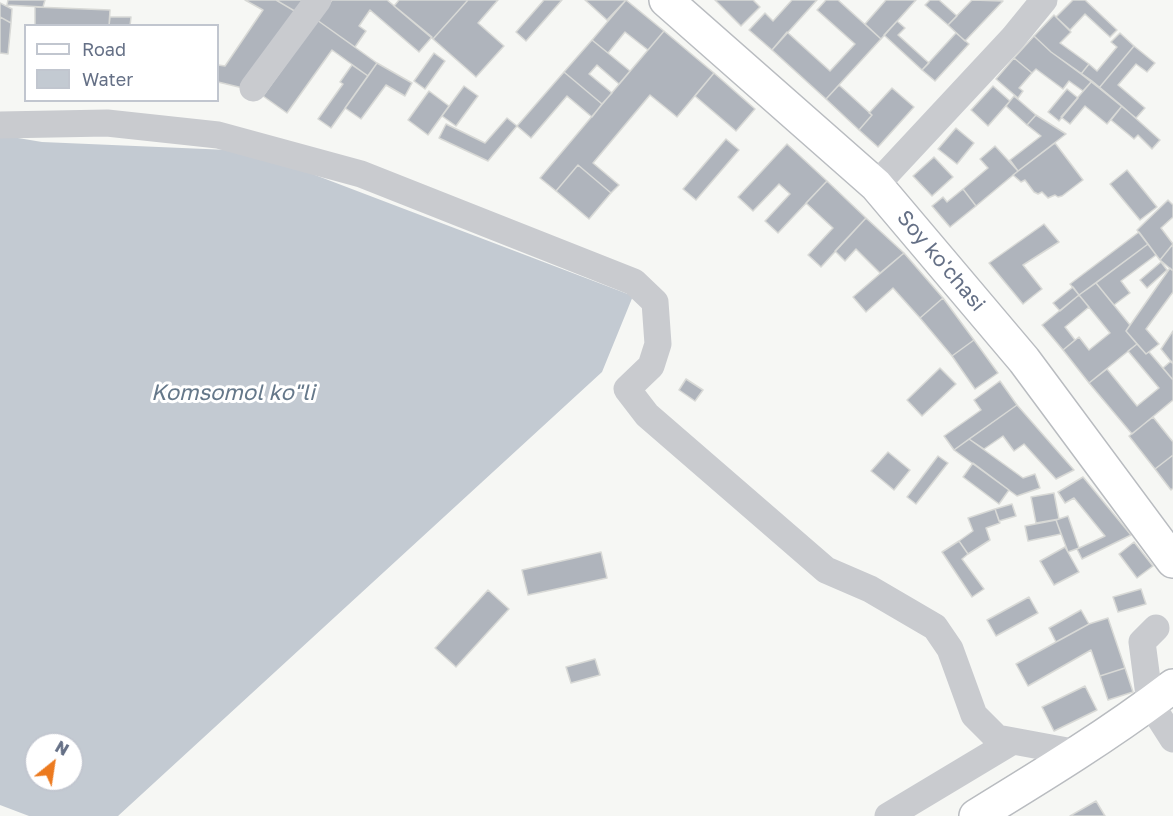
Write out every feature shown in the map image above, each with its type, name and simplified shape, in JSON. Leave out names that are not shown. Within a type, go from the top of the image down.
[{"type":"main road","name":"Soy ko'chasi","points":[[666,0],[876,185],[1024,360],[1171,552]]},
{"type":"main road","points":[[975,816],[1078,753],[1161,694]]},
{"type":"lane","points":[[252,88],[318,0]]},
{"type":"lane","points":[[876,185],[1013,38],[1044,0]]},
{"type":"lane","points":[[0,125],[107,123],[218,135],[361,174],[634,282],[655,302],[658,344],[651,366],[627,389],[647,415],[826,570],[870,589],[934,627],[950,649],[974,715],[997,738],[1078,753]]},
{"type":"lane","points":[[1156,628],[1142,642],[1161,694],[1173,739]]},
{"type":"lane","points":[[888,816],[1013,741]]},
{"type":"water","name":"Komsomol ko\"li","points":[[0,135],[42,142],[252,151],[633,296],[602,372],[118,816],[29,816],[0,805]]},
{"type":"building","points":[[8,0],[45,0],[43,7],[7,5]]},
{"type":"building","points":[[245,0],[276,0],[298,13],[247,89],[219,82],[219,65],[225,66],[263,10]]},
{"type":"building","points":[[276,0],[307,0],[298,13]]},
{"type":"building","points":[[332,0],[387,0],[432,37],[419,52],[370,10],[359,26],[366,31],[355,47],[317,20]]},
{"type":"building","points":[[399,0],[468,0],[433,39],[394,6]]},
{"type":"building","points":[[468,0],[498,0],[478,23],[504,46],[476,77],[433,39]]},
{"type":"building","points":[[544,0],[562,0],[526,41],[516,32]]},
{"type":"building","points":[[585,0],[626,0],[607,20]]},
{"type":"building","points":[[626,0],[664,31],[648,50],[625,32],[608,53],[592,40]]},
{"type":"building","points":[[715,0],[753,0],[760,7],[741,26]]},
{"type":"building","points":[[792,0],[817,0],[772,50],[749,30],[765,13],[773,21]]},
{"type":"building","points":[[826,0],[838,0],[881,39],[826,99],[772,50],[787,32],[830,71],[855,44],[817,10]]},
{"type":"building","points":[[886,0],[916,0],[881,39],[865,24]]},
{"type":"building","points":[[930,0],[939,0],[957,16],[948,25],[925,5]]},
{"type":"building","points":[[972,0],[1003,1],[965,41],[948,25]]},
{"type":"building","points":[[1073,0],[1085,0],[1117,30],[1110,37],[1085,14],[1070,30],[1056,17]]},
{"type":"building","points":[[0,3],[12,9],[11,23],[0,17]]},
{"type":"building","points":[[35,7],[110,10],[109,24],[35,24]]},
{"type":"building","points":[[1054,15],[1071,32],[1060,43],[1089,64],[1081,74],[1034,36]]},
{"type":"building","points":[[0,17],[11,23],[8,54],[0,53]]},
{"type":"building","points":[[110,17],[131,17],[130,24],[109,24]]},
{"type":"building","points":[[317,20],[377,63],[368,76],[332,50],[287,113],[263,96]]},
{"type":"building","points":[[897,21],[905,28],[898,35],[929,63],[922,70],[884,35]]},
{"type":"building","points":[[664,31],[714,73],[677,117],[650,95],[593,163],[619,185],[611,193],[578,165],[556,191],[540,178]]},
{"type":"building","points":[[956,33],[969,44],[935,81],[922,70]]},
{"type":"building","points":[[1120,33],[1134,46],[1099,88],[1081,74],[1089,64],[1097,71],[1117,47],[1111,42]]},
{"type":"building","points":[[1034,36],[1051,52],[1092,81],[1083,91],[1069,81],[1063,89],[1036,69],[1032,73],[1014,58]]},
{"type":"building","points":[[592,40],[630,71],[619,84],[597,65],[589,74],[612,93],[602,104],[564,72]]},
{"type":"building","points":[[1134,46],[1155,63],[1147,72],[1136,64],[1118,85],[1145,108],[1136,118],[1099,88]]},
{"type":"building","points":[[434,53],[445,61],[425,89],[414,81]]},
{"type":"building","points":[[1014,58],[1032,73],[1019,88],[1023,91],[1018,98],[996,79]]},
{"type":"building","points":[[377,63],[412,83],[405,96],[386,85],[361,119],[345,108]]},
{"type":"building","points":[[352,65],[368,76],[331,128],[318,119],[343,84],[340,82]]},
{"type":"building","points":[[564,72],[602,104],[592,117],[567,96],[531,138],[517,126]]},
{"type":"building","points":[[714,73],[755,109],[736,131],[695,96]]},
{"type":"building","points":[[1092,81],[1122,106],[1107,124],[1085,106],[1070,124],[1061,117]]},
{"type":"building","points":[[839,85],[872,115],[859,130],[826,99]]},
{"type":"building","points":[[464,86],[478,96],[456,126],[442,116]]},
{"type":"building","points":[[993,86],[1010,101],[988,126],[971,110]]},
{"type":"building","points":[[892,88],[914,107],[878,147],[859,130],[872,115],[869,113]]},
{"type":"building","points":[[1067,89],[1078,98],[1059,121],[1048,112]]},
{"type":"building","points":[[429,91],[449,106],[428,135],[408,120]]},
{"type":"building","points":[[1014,96],[1036,115],[1027,125],[1006,106]]},
{"type":"building","points":[[1122,106],[1160,140],[1152,149],[1138,135],[1134,139],[1111,120]]},
{"type":"building","points":[[1036,115],[1066,134],[1018,171],[1010,160],[1041,136],[1027,125]]},
{"type":"building","points":[[507,118],[517,126],[488,161],[439,138],[446,124],[485,143]]},
{"type":"building","points":[[956,128],[974,143],[957,164],[938,149]]},
{"type":"building","points":[[726,139],[739,150],[696,200],[683,189]]},
{"type":"building","points":[[1055,143],[1083,180],[1062,196],[1055,195],[1048,198],[1042,192],[1038,194],[1034,192],[1025,180],[1021,182],[1013,175]]},
{"type":"building","points":[[787,144],[827,181],[778,233],[765,221],[790,194],[779,184],[753,211],[738,197]]},
{"type":"building","points":[[995,146],[1018,171],[976,206],[963,189],[988,168],[980,159]]},
{"type":"building","points":[[934,157],[953,177],[932,196],[913,176]]},
{"type":"building","points":[[578,165],[611,193],[589,219],[556,191]]},
{"type":"building","points":[[1127,170],[1157,207],[1140,220],[1110,184]]},
{"type":"building","points":[[827,181],[866,218],[821,267],[808,255],[833,228],[806,203]]},
{"type":"building","points":[[963,189],[976,206],[950,227],[932,206],[943,197],[947,202]]},
{"type":"building","points":[[1168,200],[1173,205],[1173,217],[1161,228],[1173,244],[1160,260],[1137,230]]},
{"type":"building","points":[[866,218],[904,253],[880,273],[856,249],[845,261],[835,251]]},
{"type":"building","points":[[1044,224],[1059,242],[1023,265],[1042,289],[1023,304],[989,263]]},
{"type":"building","points":[[1139,232],[1148,244],[1079,295],[1070,284]]},
{"type":"building","points":[[1148,244],[1156,255],[1121,281],[1130,293],[1114,305],[1096,283]]},
{"type":"building","points":[[1173,244],[1173,271],[1160,260]]},
{"type":"building","points":[[904,253],[943,298],[920,318],[893,288],[866,312],[853,297]]},
{"type":"building","points":[[1161,262],[1167,270],[1147,288],[1140,280]]},
{"type":"building","points":[[1170,268],[1173,271],[1173,292],[1146,329],[1159,344],[1146,354],[1126,331]]},
{"type":"building","points":[[1096,283],[1130,325],[1126,331],[1137,344],[1089,383],[1063,350],[1079,337],[1089,350],[1110,333],[1079,295]]},
{"type":"building","points":[[1073,287],[1079,295],[1060,311],[1053,303]]},
{"type":"building","points":[[1079,295],[1089,307],[1065,327],[1075,340],[1063,350],[1042,325]]},
{"type":"building","points":[[943,298],[974,340],[952,356],[920,318]]},
{"type":"building","points":[[1173,331],[1173,364],[1161,349]]},
{"type":"building","points":[[974,340],[998,373],[975,389],[952,356]]},
{"type":"building","points":[[1137,344],[1146,354],[1149,352],[1173,380],[1173,400],[1132,434],[1089,383],[1107,369],[1137,406],[1159,388],[1128,351]]},
{"type":"building","points":[[1171,361],[1173,364],[1173,380],[1163,368]]},
{"type":"building","points":[[940,368],[956,384],[922,416],[907,400]]},
{"type":"building","points":[[686,379],[703,390],[695,401],[679,390]]},
{"type":"building","points":[[1000,381],[1017,405],[954,450],[944,436],[981,410],[974,400]]},
{"type":"building","points":[[1017,405],[1074,470],[1056,479],[1024,444],[1014,451],[1003,436],[984,449],[969,439]]},
{"type":"building","points":[[1153,417],[1173,442],[1173,455],[1155,469],[1129,436]]},
{"type":"building","points":[[969,439],[1023,478],[1035,474],[1040,488],[1017,496],[954,450]]},
{"type":"building","points":[[888,452],[910,470],[894,490],[871,471]]},
{"type":"building","points":[[1173,455],[1173,488],[1171,490],[1155,469]]},
{"type":"building","points":[[938,456],[948,463],[916,504],[907,497]]},
{"type":"building","points":[[973,463],[1009,490],[999,504],[963,477]]},
{"type":"building","points":[[1083,477],[1131,535],[1082,559],[1077,549],[1105,536],[1074,498],[1065,503],[1058,492]]},
{"type":"building","points":[[1054,493],[1059,519],[1036,523],[1031,497]]},
{"type":"building","points":[[1012,504],[1016,516],[999,521],[995,509]]},
{"type":"building","points":[[995,509],[1000,523],[986,528],[990,540],[968,554],[959,541],[973,531],[968,518]]},
{"type":"building","points":[[1068,516],[1079,548],[1068,552],[1056,520]]},
{"type":"building","points":[[1056,520],[1061,534],[1028,541],[1025,526]]},
{"type":"building","points":[[959,541],[968,554],[962,559],[984,589],[972,597],[942,552]]},
{"type":"building","points":[[1134,542],[1153,566],[1137,578],[1119,554]]},
{"type":"building","points":[[1065,547],[1079,572],[1054,585],[1040,561]]},
{"type":"building","points":[[601,552],[607,578],[528,595],[522,570]]},
{"type":"building","points":[[1141,589],[1146,604],[1118,612],[1113,597]]},
{"type":"building","points":[[488,590],[509,609],[456,667],[435,648]]},
{"type":"building","points":[[1029,597],[1038,613],[996,636],[987,620]]},
{"type":"building","points":[[1081,610],[1089,624],[1056,642],[1049,628]]},
{"type":"building","points":[[1108,618],[1125,668],[1100,676],[1091,650],[1028,686],[1016,664],[1089,624]]},
{"type":"building","points":[[595,659],[600,675],[571,683],[566,667]]},
{"type":"building","points":[[1125,668],[1133,692],[1108,700],[1100,676]]},
{"type":"building","points":[[1085,686],[1097,710],[1054,731],[1042,707]]},
{"type":"building","points":[[1096,801],[1105,816],[1070,816]]}]
